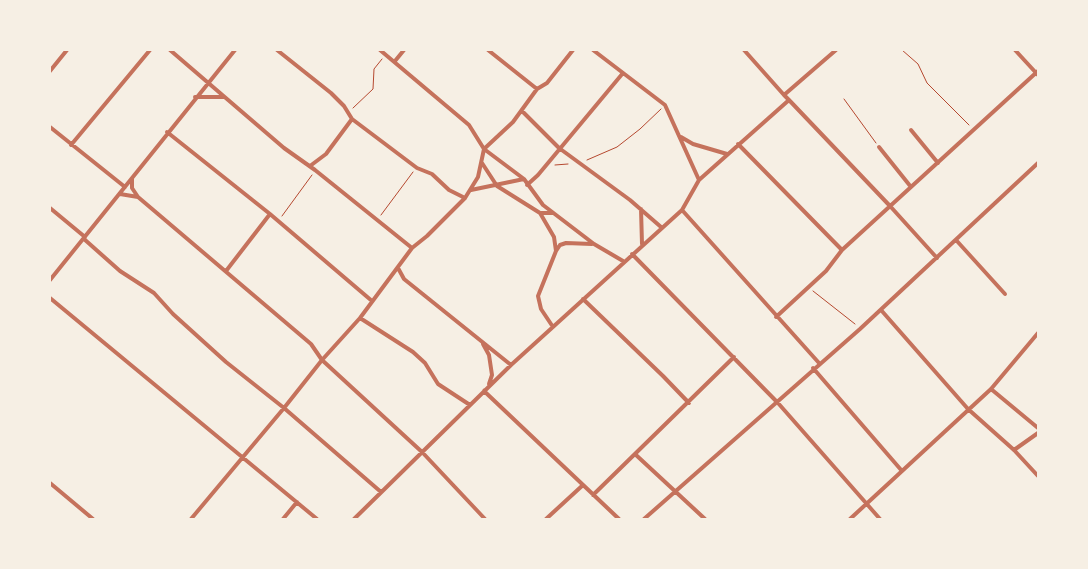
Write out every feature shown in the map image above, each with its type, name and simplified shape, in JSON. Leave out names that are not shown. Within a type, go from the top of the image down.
[{"type":"street","points":[[50,71],[67,50]]},
{"type":"street","points":[[71,145],[150,50]]},
{"type":"street","points":[[170,50],[284,148],[310,166],[412,248]]},
{"type":"street","points":[[50,280],[208,81],[235,50]]},
{"type":"street","points":[[277,50],[331,93],[349,112],[352,119],[417,168],[432,174],[449,190],[465,198]]},
{"type":"street","points":[[380,50],[469,125],[484,149],[524,179],[542,205],[594,244],[623,261]]},
{"type":"street","points":[[395,61],[404,50]]},
{"type":"street","points":[[488,50],[537,89]]},
{"type":"street","points":[[192,519],[322,360],[360,318],[412,248],[427,236],[465,198],[471,190],[482,163],[484,149],[522,111],[537,89],[550,79],[574,50]]},
{"type":"street","points":[[593,50],[665,105],[699,180]]},
{"type":"street","points":[[744,50],[788,100],[890,206],[936,258]]},
{"type":"street","points":[[784,95],[836,50]]},
{"type":"street","points":[[776,317],[826,271],[842,250],[1037,72],[1015,50]]},
{"type":"street","points":[[527,185],[623,73]]},
{"type":"street","points":[[196,96],[223,96]]},
{"type":"street","points":[[354,519],[484,391],[623,261],[682,210],[699,180],[788,100]]},
{"type":"street","points":[[522,111],[560,148],[641,209],[661,227]]},
{"type":"street","points":[[310,166],[326,154],[352,119]]},
{"type":"street","points":[[50,127],[125,187]]},
{"type":"street","points":[[911,130],[938,163]]},
{"type":"street","points":[[167,132],[270,214],[372,300]]},
{"type":"street","points":[[681,137],[693,144],[727,154]]},
{"type":"street","points":[[738,144],[842,250]]},
{"type":"street","points":[[880,148],[911,187]]},
{"type":"street","points":[[482,163],[497,186],[540,212],[554,213]]},
{"type":"street","points":[[644,519],[778,403],[813,368],[860,329],[1038,163]]},
{"type":"street","points":[[132,179],[132,188],[138,197],[311,344],[322,360],[422,452],[485,519]]},
{"type":"street","points":[[471,190],[524,179]]},
{"type":"street","points":[[120,194],[138,197]]},
{"type":"street","points":[[50,208],[120,271],[154,293],[173,314],[226,362],[284,408],[381,492]]},
{"type":"street","points":[[641,209],[642,244]]},
{"type":"street","points":[[682,210],[819,363]]},
{"type":"street","points":[[540,212],[554,237],[556,251]]},
{"type":"street","points":[[226,271],[270,214]]},
{"type":"street","points":[[956,240],[1005,294]]},
{"type":"street","points":[[553,327],[541,309],[538,296],[556,251],[560,245],[566,243],[594,244]]},
{"type":"street","points":[[632,254],[778,403],[880,519]]},
{"type":"street","points":[[398,268],[404,279],[512,365]]},
{"type":"street","points":[[50,298],[317,519]]},
{"type":"street","points":[[584,299],[663,376],[688,404]]},
{"type":"street","points":[[881,310],[968,409],[1014,450],[1038,476]]},
{"type":"street","points":[[360,318],[414,352],[425,363],[438,384],[470,405]]},
{"type":"street","points":[[850,519],[992,389],[1038,333]]},
{"type":"street","points":[[484,344],[489,355],[492,375],[484,391]]},
{"type":"street","points":[[593,495],[734,357]]},
{"type":"street","points":[[813,368],[902,470]]},
{"type":"street","points":[[992,389],[1038,428]]},
{"type":"street","points":[[484,391],[619,519]]},
{"type":"street","points":[[1014,450],[1038,433]]},
{"type":"street","points":[[636,455],[705,519]]},
{"type":"street","points":[[51,484],[93,519]]},
{"type":"street","points":[[546,519],[583,485]]},
{"type":"street","points":[[283,519],[298,502]]},
{"type":"path","points":[[902,50],[918,64],[927,83],[973,129]]},
{"type":"path","points":[[349,112],[373,89],[374,69],[385,54]]},
{"type":"path","points":[[844,99],[880,148]]},
{"type":"path","points":[[544,166],[579,162],[617,147],[640,129],[665,105]]},
{"type":"path","points":[[378,220],[417,168]]},
{"type":"path","points":[[278,221],[315,170]]},
{"type":"path","points":[[808,288],[860,329]]}]
